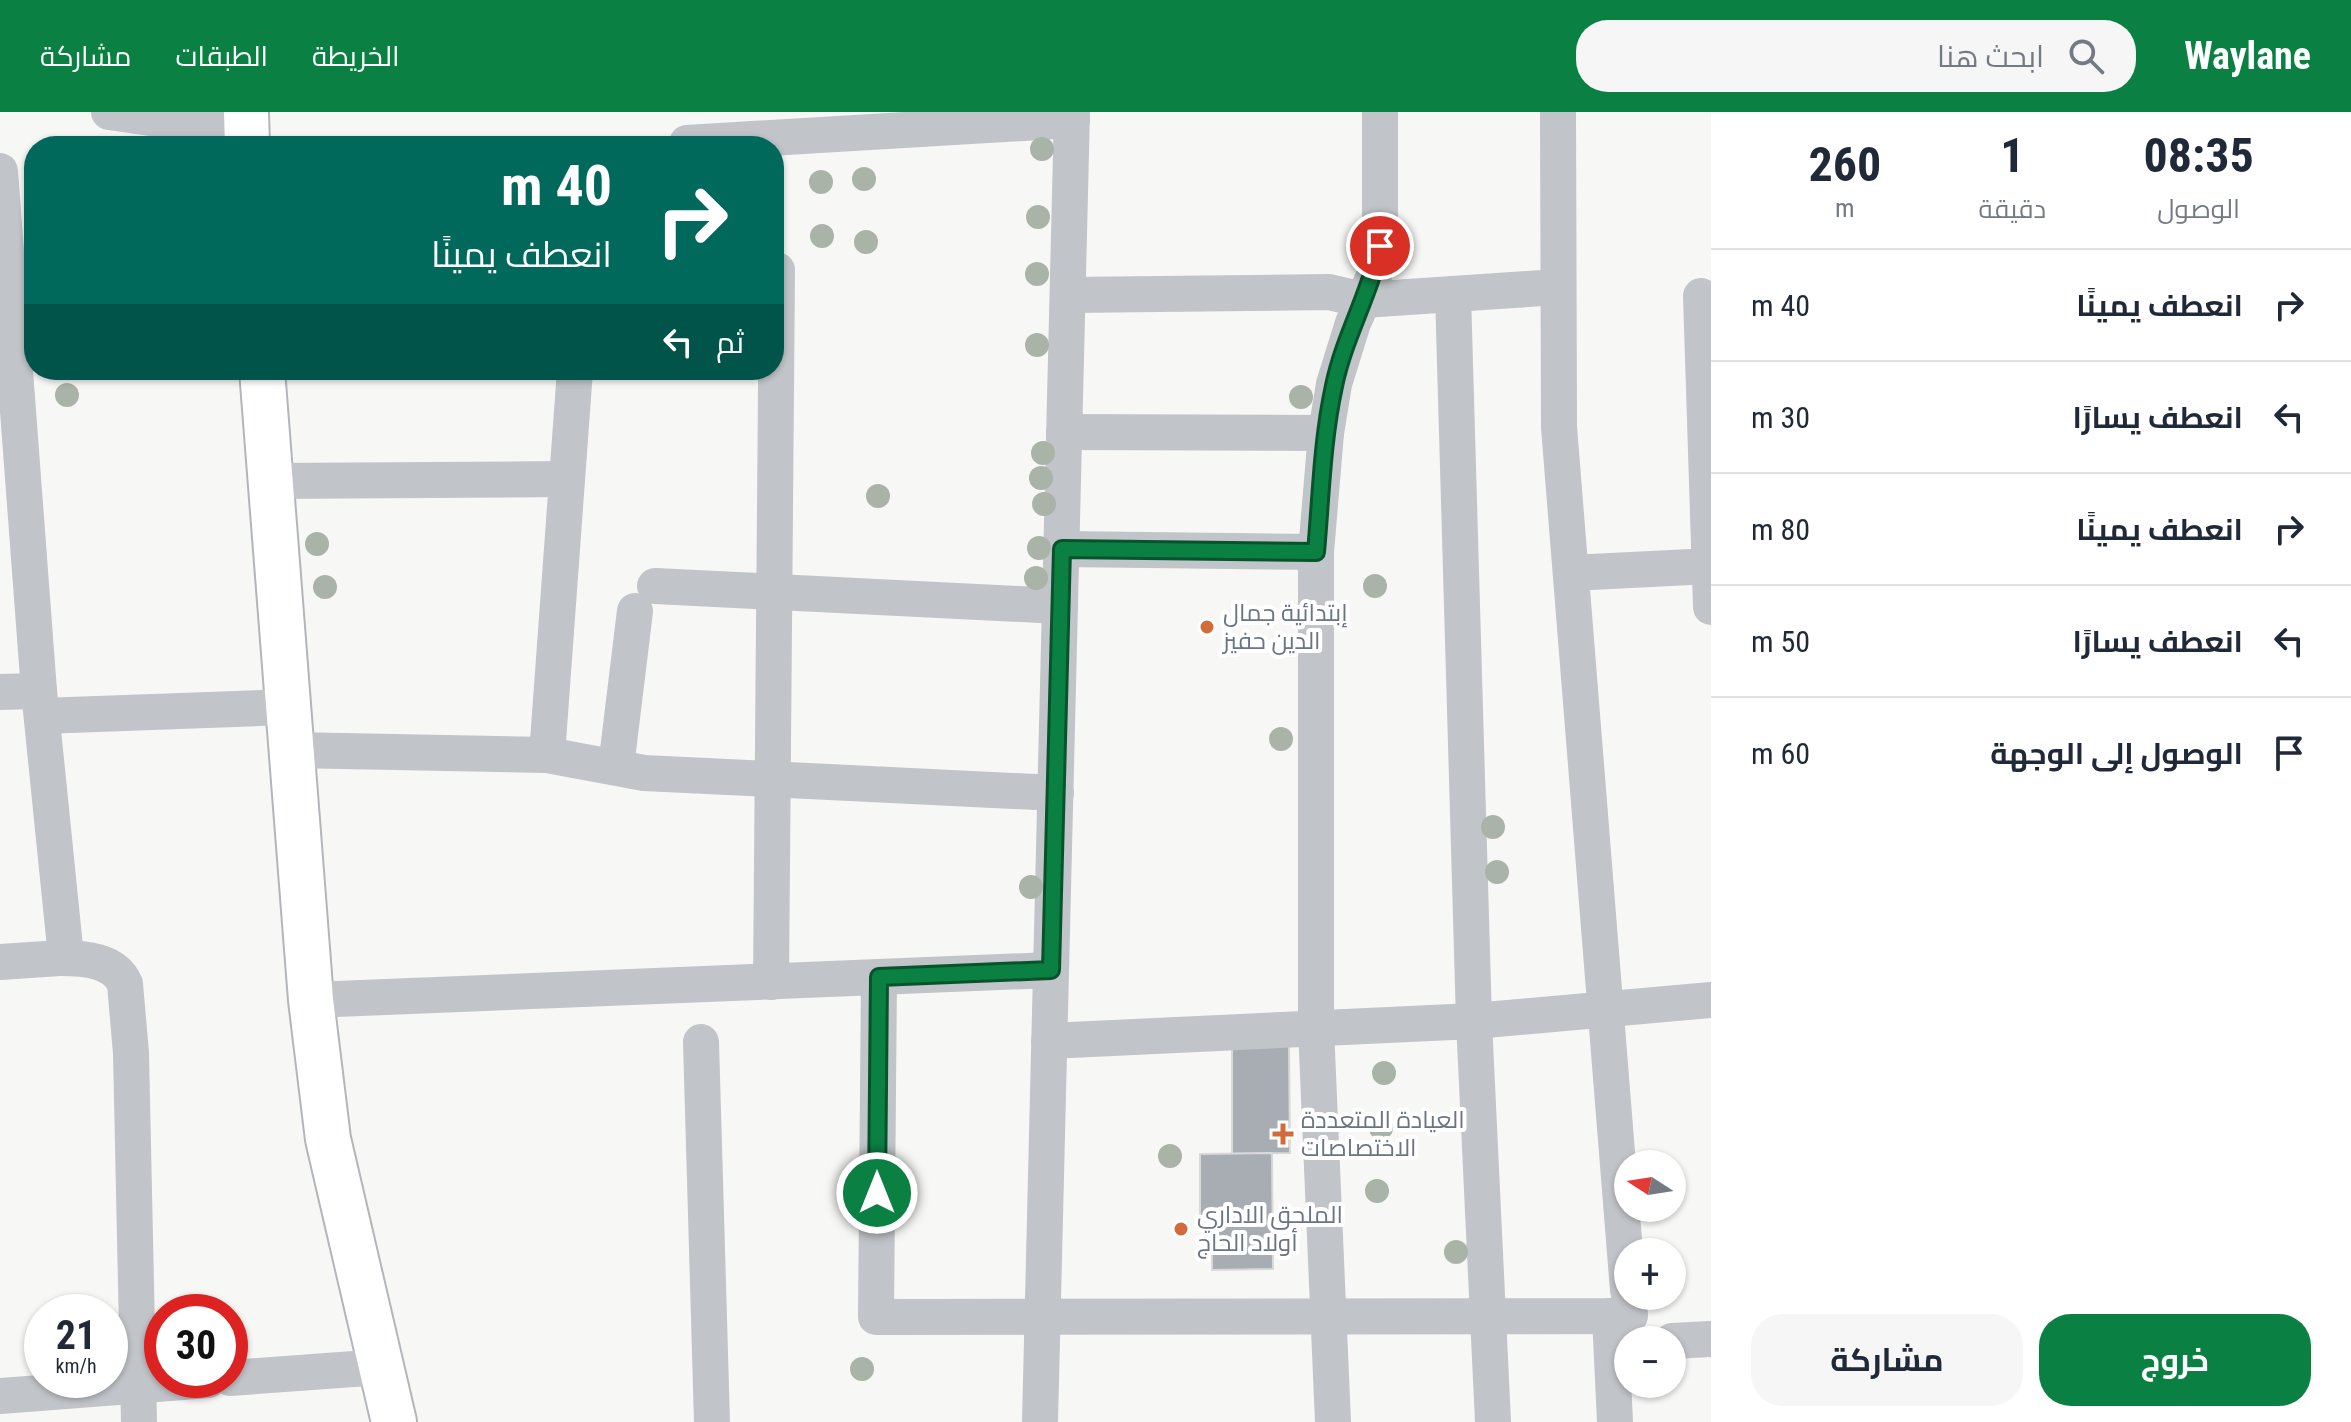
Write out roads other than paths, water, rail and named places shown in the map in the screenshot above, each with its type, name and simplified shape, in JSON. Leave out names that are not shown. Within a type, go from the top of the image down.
[{"type":"street","points":[[109,112],[247,130]]},
{"type":"street","points":[[1333,1422],[1316,1028],[1316,552],[1326,433],[1334,384],[1374,276],[1380,246],[1380,112]]},
{"type":"street","points":[[1558,112],[1559,427],[1606,1009],[1621,1317],[1615,1422]]},
{"type":"street","points":[[687,134],[777,125],[1072,116],[1040,1422]]},
{"type":"street","points":[[0,171],[19,215],[24,331]]},
{"type":"street","points":[[1068,295],[1329,292],[1363,300],[1558,287]]},
{"type":"street","points":[[1453,294],[1474,1021],[1493,1422]]},
{"type":"street","points":[[1701,296],[1711,607]]},
{"type":"street","points":[[26,380],[40,704],[65,947],[60,958]]},
{"type":"street","points":[[263,380],[311,1000],[328,1139],[394,1422]]},
{"type":"street","points":[[547,755],[574,380]]},
{"type":"street","points":[[771,982],[775,380]]},
{"type":"street","points":[[1064,432],[1326,433]]},
{"type":"street","points":[[271,481],[567,479]]},
{"type":"street","points":[[1062,549],[1316,552]]},
{"type":"street","points":[[1571,573],[1710,566]]},
{"type":"street","points":[[616,767],[645,598],[774,591],[1060,606]]},
{"type":"street","points":[[0,692],[40,704],[288,707]]},
{"type":"street","points":[[291,750],[547,755],[644,773],[1056,793]]},
{"type":"street","points":[[0,962],[81,958],[114,968],[125,984],[131,1053],[139,1422]]},
{"type":"street","points":[[311,1000],[1051,970]]},
{"type":"street","points":[[879,977],[876,1317],[1621,1317]]},
{"type":"street","points":[[1049,1041],[1474,1021],[1711,1000]]},
{"type":"street","points":[[701,1042],[712,1422]]},
{"type":"street","points":[[1686,1340],[1711,1339]]},
{"type":"street","points":[[248,1377],[381,1367]]},
{"type":"street","points":[[0,1396],[144,1385]]},
{"type":"place","name":"إبتدائية جمال الدين حفيز","points":[[1207,627]]},
{"type":"place","name":"العيادة المتعددة الاختصاصات","points":[[1283,1134]]},
{"type":"place","name":"الملحق الاداري أولاد الحاج","points":[[1181,1229]]}]
